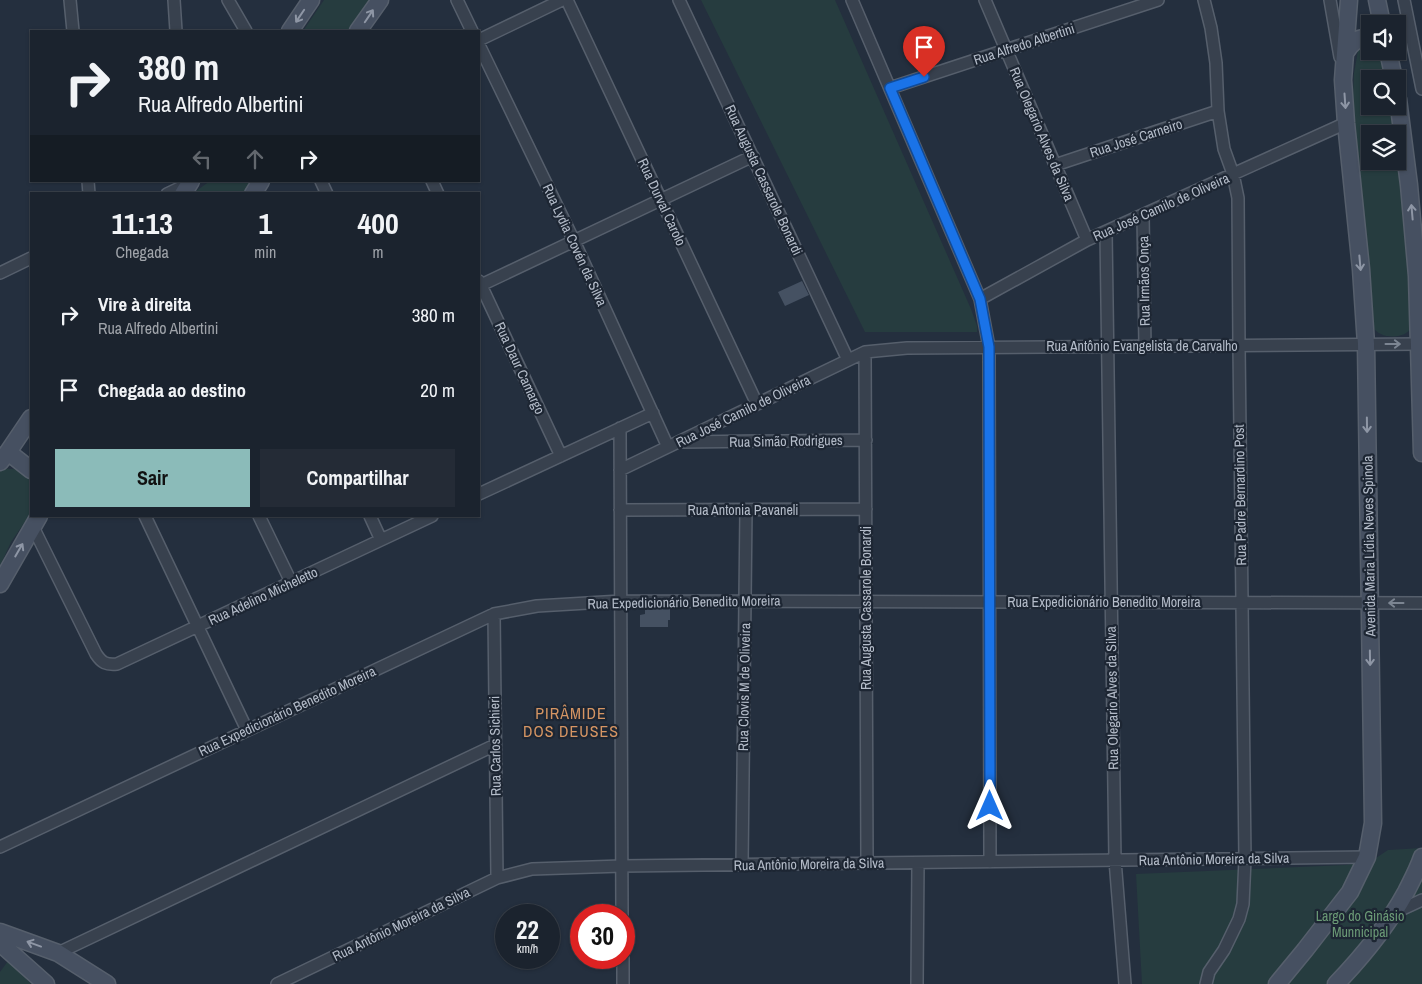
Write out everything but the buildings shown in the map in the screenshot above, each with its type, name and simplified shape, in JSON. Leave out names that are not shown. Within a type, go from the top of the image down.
[{"type":"main road","points":[[291,30],[311,0]]},
{"type":"main road","points":[[359,30],[380,0]]},
{"type":"main road","name":"Avenida Maria Lídia Neves Spinola","points":[[1277,984],[1350,892],[1367,857],[1373,823],[1366,344],[1361,269],[1343,80],[1348,0]]},
{"type":"main road","points":[[1377,0],[1380,15]]},
{"type":"main road","points":[[1346,52],[1348,47],[1361,38]]},
{"type":"main road","points":[[1400,115],[1409,185],[1417,276],[1422,452]]},
{"type":"main road","points":[[30,419],[4,457],[30,470]]},
{"type":"main road","points":[[0,584],[36,522]]},
{"type":"main road","points":[[1336,984],[1362,956],[1394,913],[1419,867],[1422,857]]},
{"type":"main road","points":[[0,932],[58,953],[107,984]]},
{"type":"main road","points":[[0,944],[46,984]]},
{"type":"street","points":[[70,0],[73,30]]},
{"type":"street","points":[[174,0],[176,30]]},
{"type":"street","points":[[228,0],[245,30]]},
{"type":"street","points":[[457,0],[472,30]]},
{"type":"street","points":[[480,40],[562,0]]},
{"type":"street","name":"Rua Durval Carolo","points":[[567,0],[757,404]]},
{"type":"street","name":"Rua Augusta Cassarole Bonardi","points":[[679,0],[848,360]]},
{"type":"street","points":[[852,0],[980,299],[989,347],[990,862]]},
{"type":"street","name":"Rua Olegario Alves da Silva","points":[[985,0],[1087,240]]},
{"type":"street","name":"Rua Alfredo Albertini","points":[[890,88],[1158,0]]},
{"type":"street","name":"Rua Padre Bernardino Post","points":[[1204,0],[1211,28],[1216,63],[1218,111],[1224,149],[1233,174],[1238,198],[1245,859],[1243,904],[1239,919],[1224,950],[1209,972],[1206,984]]},
{"type":"street","name":"Avenida Maria Lídia Neves Spinola","points":[[1330,0],[1343,80]]},
{"type":"street","points":[[1404,0],[1422,89]]},
{"type":"street","name":"Rua Lydia Covén da Silva","points":[[480,47],[574,241],[653,413],[673,444]]},
{"type":"street","name":"Rua José Carneiro","points":[[1055,165],[1218,111]]},
{"type":"street","name":"Rua José Camilo de Oliveira","points":[[980,299],[1087,240],[1346,123]]},
{"type":"street","points":[[480,284],[753,156]]},
{"type":"street","points":[[171,192],[189,184]]},
{"type":"street","name":"Rua Irmãos Onça","points":[[1143,215],[1145,346]]},
{"type":"street","name":"Rua Olegario Alves da Silva","points":[[1106,232],[1115,860],[1125,984]]},
{"type":"street","points":[[0,273],[30,258]]},
{"type":"street","name":"Rua Daur Camargo","points":[[480,286],[561,456]]},
{"type":"street","name":"Rua Antônio Evangelista de Carvalho","points":[[865,352],[907,348],[1419,344]]},
{"type":"street","name":"Rua Augusta Cassarole Bonardi","points":[[865,352],[867,863]]},
{"type":"street","name":"Rua José Camilo de Oliveira","points":[[620,470],[865,352]]},
{"type":"street","points":[[480,494],[653,413]]},
{"type":"street","points":[[620,428],[622,904]]},
{"type":"street","name":"Rua Simão Rodrigues","points":[[673,444],[866,440]]},
{"type":"street","name":"Rua Antonia Pavaneli","points":[[620,510],[866,509]]},
{"type":"street","name":"Rua Clovis M de Oliveira","points":[[742,865],[746,510]]},
{"type":"street","points":[[145,517],[247,730]]},
{"type":"street","points":[[259,517],[291,582]]},
{"type":"street","points":[[370,517],[381,540]]},
{"type":"street","name":"Rua Adelino Micheletto","points":[[36,522],[96,654],[103,663],[109,665],[117,664],[430,517]]},
{"type":"street","name":"Rua Expedicionário Benedito Moreira","points":[[0,847],[494,614],[537,606],[621,601],[1422,603]]},
{"type":"street","name":"Rua Carlos Sichieri","points":[[494,614],[497,878]]},
{"type":"street","points":[[58,953],[496,745]]},
{"type":"street","name":"Rua Antônio Moreira da Silva","points":[[277,984],[497,878],[532,869],[622,866],[1367,857]]},
{"type":"street","points":[[917,984],[918,862]]},
{"type":"street","points":[[1394,913],[1422,900]]},
{"type":"street","points":[[623,969],[623,984]]},
{"type":"green space","points":[[324,0],[370,0],[350,30],[304,30]]},
{"type":"green space","points":[[701,0],[835,0],[971,309],[977,326],[977,332],[865,332]]},
{"type":"green space","points":[[1361,49],[1361,60],[1381,60],[1383,70],[1361,70],[1361,115],[1391,115],[1393,125],[1361,125],[1361,170],[1400,170],[1406,221],[1411,328],[1403,335],[1397,336],[1380,334],[1373,327],[1352,116],[1354,73],[1358,51]]},
{"type":"green space","points":[[209,182],[253,182],[247,192],[195,192]]},
{"type":"green space","points":[[12,469],[25,473],[30,477],[30,514],[11,542],[0,566],[0,471]]},
{"type":"green space","name":"Largo do Ginásio Munnicipal","points":[[1422,848],[1422,984],[1142,984],[1136,874],[1346,865],[1373,860],[1388,850]]},
{"type":"green space","points":[[8,961],[31,984],[0,984],[0,972]]},
{"type":"district","name":"PIRÂMIDE DOS DEUSES","points":[[571,722]]},
{"type":"route","points":[[924,77],[890,88],[980,299],[989,347],[990,806]]}]
